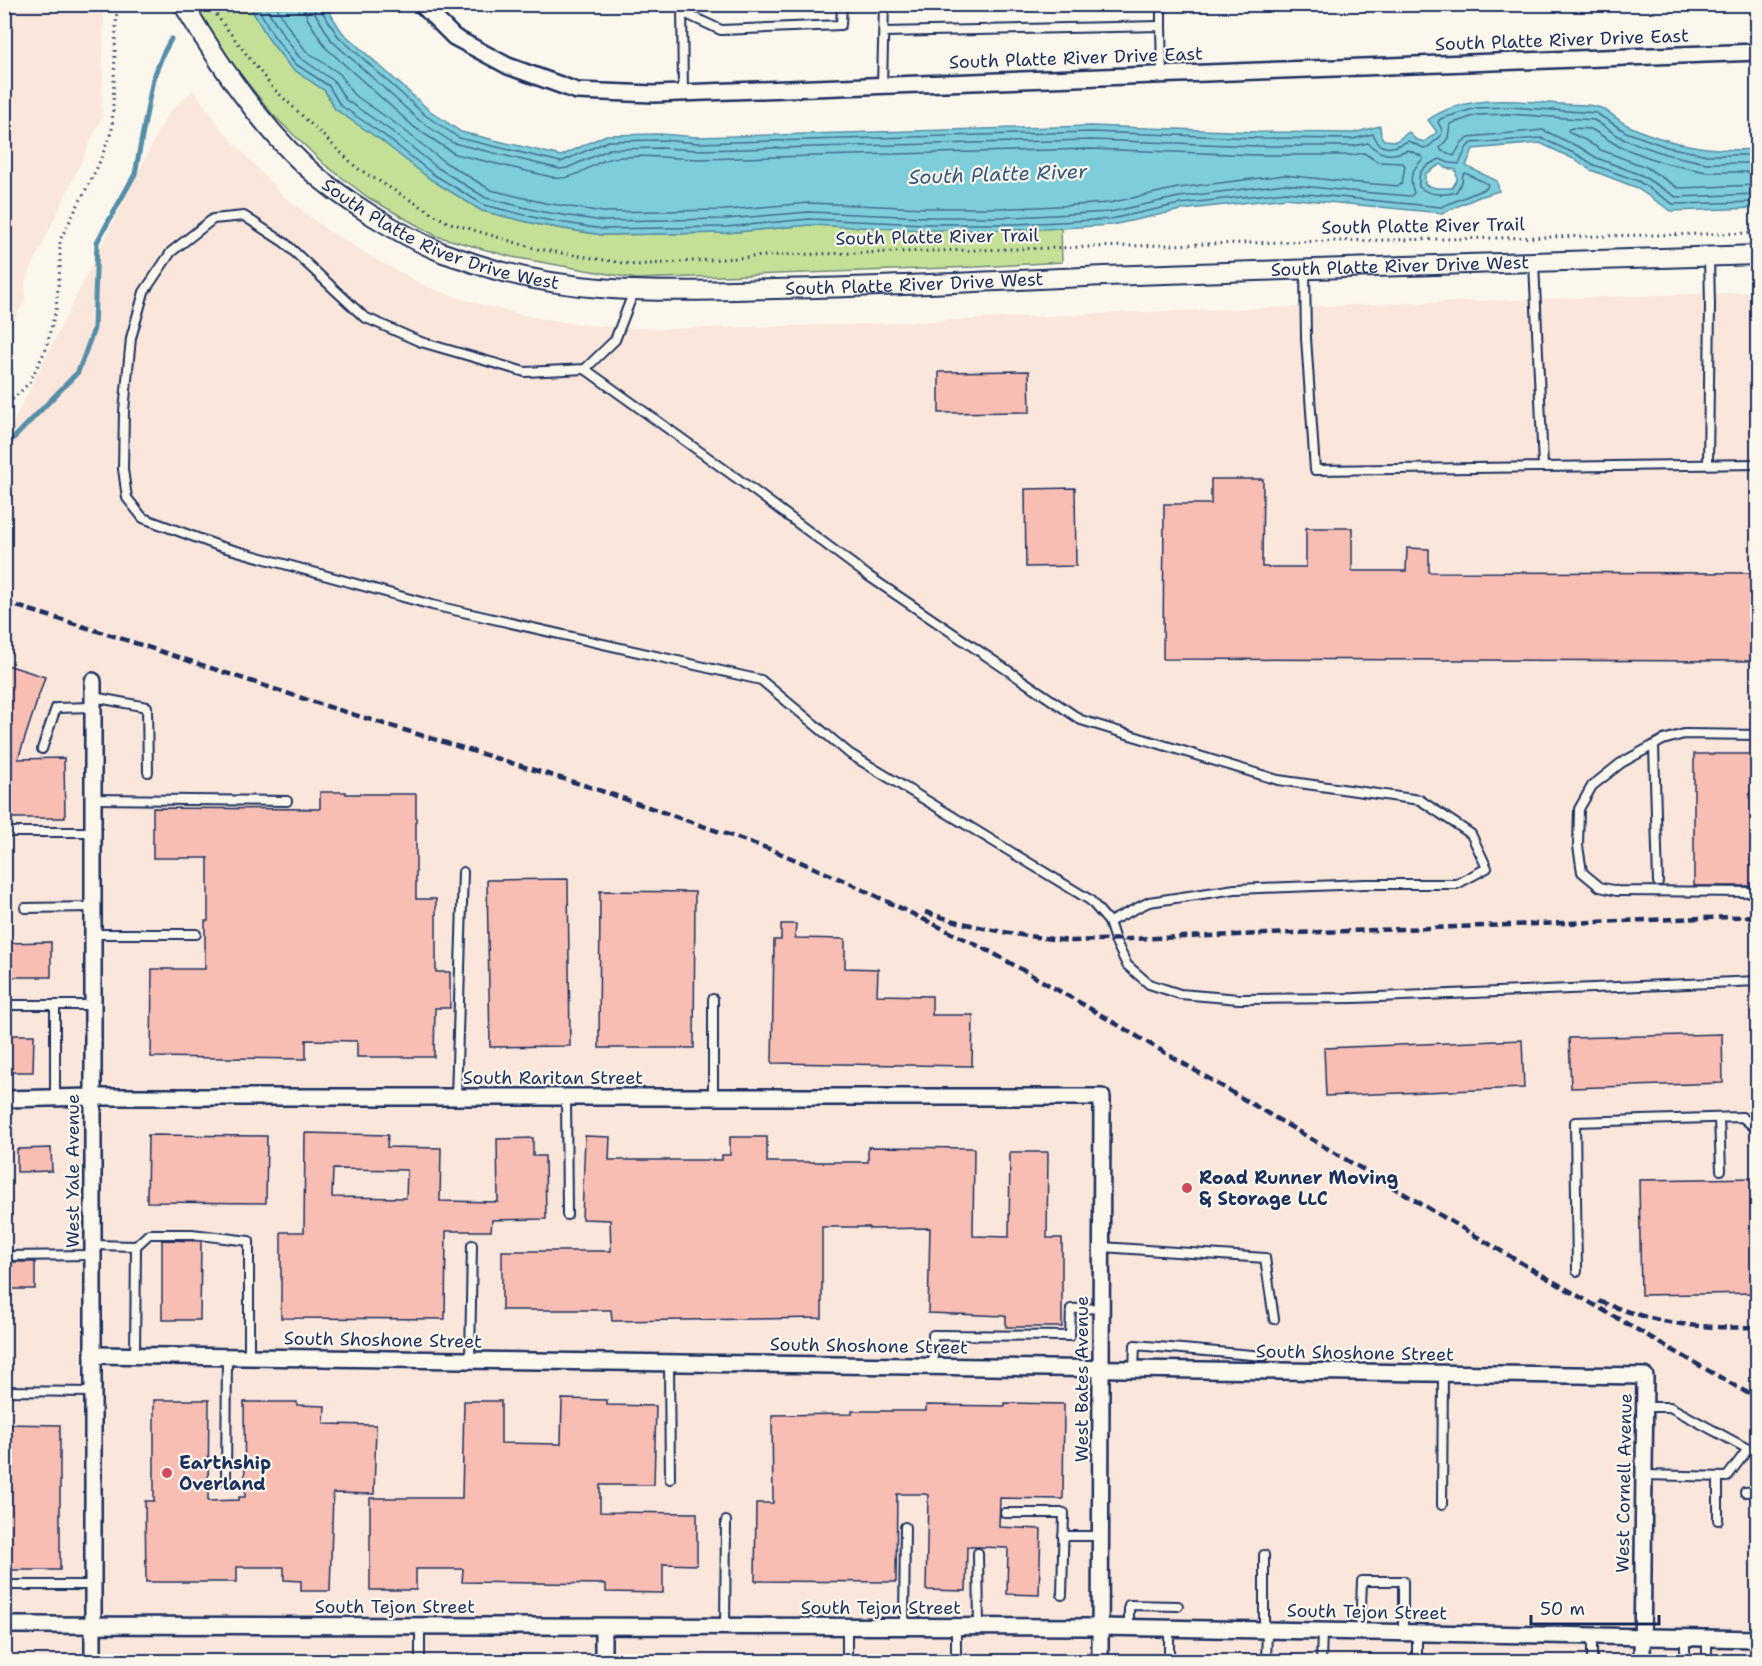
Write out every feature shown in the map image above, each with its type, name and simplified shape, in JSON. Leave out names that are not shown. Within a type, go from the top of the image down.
[{"type":"street","name":"South Platte River Drive West","points":[[183,4],[216,57],[274,133],[307,167],[348,199],[395,228],[442,252],[492,269],[588,288],[658,292],[840,288],[1305,269],[1758,255]]},
{"type":"street","name":"South Platte River Drive East","points":[[421,4],[454,37],[508,66],[577,91],[654,94],[1758,52]]},
{"type":"street","name":"West Yale Avenue","points":[[93,681],[93,1662]]},
{"type":"street","name":"South Raritan Street","points":[[4,1099],[93,1097],[1102,1097]]},
{"type":"street","name":"West Bates Avenue","points":[[1100,1662],[1102,1097]]},
{"type":"street","name":"South Shoshone Street","points":[[93,1355],[1645,1376]]},
{"type":"street","name":"West Cornell Avenue","points":[[1642,1662],[1645,1376]]},
{"type":"street","name":"South Tejon Street","points":[[4,1625],[1100,1627],[1758,1639]]},
{"type":"street","points":[[603,1627],[603,1662]]},
{"type":"lane","points":[[682,8],[721,30],[841,25],[842,4]]},
{"type":"lane","points":[[882,85],[884,4]]},
{"type":"lane","points":[[1161,4],[1162,75]]},
{"type":"lane","points":[[682,8],[683,93]]},
{"type":"lane","points":[[884,32],[1161,26]]},
{"type":"lane","points":[[1109,922],[1149,902],[1235,889],[1365,884],[1457,884],[1487,868],[1470,834],[1420,800],[1278,780],[1081,720],[867,575],[585,369],[525,372],[421,342],[364,317],[285,243],[244,216],[213,219],[171,252],[144,292],[131,338],[124,411],[123,469],[127,498],[143,518],[219,546],[432,605],[761,681],[850,754],[1090,900],[1109,922],[1127,965],[1149,984],[1180,994],[1239,999],[1354,998],[1758,981]]},
{"type":"lane","points":[[1708,464],[1709,256]]},
{"type":"lane","points":[[1534,262],[1543,467]]},
{"type":"lane","points":[[1305,269],[1306,338],[1315,470],[1758,464]]},
{"type":"lane","points":[[585,369],[615,340],[634,291]]},
{"type":"lane","points":[[42,749],[56,708],[93,702],[147,707],[148,772]]},
{"type":"lane","points":[[1758,735],[1684,734],[1663,740],[1621,763],[1592,786],[1579,809],[1578,846],[1582,872],[1600,886],[1617,891],[1758,892]]},
{"type":"lane","points":[[1654,746],[1658,882]]},
{"type":"lane","points":[[93,799],[287,801]]},
{"type":"lane","points":[[4,832],[93,832]]},
{"type":"lane","points":[[456,1097],[463,872]]},
{"type":"lane","points":[[25,908],[93,907]]},
{"type":"lane","points":[[93,934],[196,934]]},
{"type":"lane","points":[[713,999],[713,1097]]},
{"type":"lane","points":[[4,1005],[93,1005]]},
{"type":"lane","points":[[55,1005],[55,1098]]},
{"type":"lane","points":[[566,1097],[567,1215]]},
{"type":"lane","points":[[1577,1271],[1575,1122],[1742,1117],[1758,1130]]},
{"type":"lane","points":[[1719,1118],[1721,1170]]},
{"type":"lane","points":[[4,1256],[136,1246],[149,1234],[192,1234],[249,1241],[249,1358]]},
{"type":"lane","points":[[470,1361],[472,1245]]},
{"type":"lane","points":[[135,1356],[136,1246]]},
{"type":"lane","points":[[1102,1247],[1265,1258],[1274,1319]]},
{"type":"lane","points":[[933,1367],[933,1335],[1070,1336],[1071,1309],[1102,1308]]},
{"type":"lane","points":[[1134,1369],[1135,1345],[1264,1356]]},
{"type":"lane","points":[[226,1481],[227,1357]]},
{"type":"lane","points":[[669,1363],[670,1479]]},
{"type":"lane","points":[[1442,1505],[1443,1374]]},
{"type":"lane","points":[[4,1391],[93,1392]]},
{"type":"lane","points":[[1644,1407],[1670,1407],[1748,1449],[1727,1477],[1644,1475]]},
{"type":"lane","points":[[1718,1477],[1718,1520]]},
{"type":"lane","points":[[1745,1492],[1758,1491]]},
{"type":"lane","points":[[1005,1513],[1064,1513],[1062,1595]]},
{"type":"lane","points":[[725,1627],[726,1521]]},
{"type":"lane","points":[[904,1628],[905,1527]]},
{"type":"lane","points":[[1063,1536],[1101,1536]]},
{"type":"lane","points":[[978,1553],[978,1628]]},
{"type":"lane","points":[[1264,1555],[1266,1662]]},
{"type":"lane","points":[[1360,1632],[1362,1581],[1403,1581],[1410,1632],[1418,1662]]},
{"type":"lane","points":[[4,1585],[93,1585]]},
{"type":"lane","points":[[1129,1628],[1129,1605],[1178,1606]]},
{"type":"lane","points":[[420,1626],[420,1662]]},
{"type":"lane","points":[[847,1662],[848,1628]]},
{"type":"lane","points":[[956,1628],[956,1662]]},
{"type":"lane","points":[[1169,1628],[1169,1662]]},
{"type":"lane","points":[[1321,1662],[1322,1631]]},
{"type":"lane","points":[[1592,1636],[1592,1662]]},
{"type":"lane","points":[[1685,1638],[1685,1662]]},
{"type":"lane","points":[[1707,1638],[1707,1662]]},
{"type":"path","points":[[4,408],[29,383],[46,349],[56,309],[60,240],[98,166],[112,130],[117,4]]},
{"type":"path","name":"South Platte River Trail","points":[[211,4],[217,16],[272,87],[357,168],[447,222],[537,249],[635,265],[780,255],[1758,233]]},
{"type":"shaded area","points":[[5,4],[104,5],[102,117],[25,282],[25,300],[5,337]]},
{"type":"shaded area","points":[[193,90],[224,132],[282,195],[327,230],[427,287],[482,305],[532,317],[584,325],[657,329],[841,325],[1141,312],[1757,292],[1757,1661],[5,1661],[4,633],[8,634],[11,427],[167,115]]},
{"type":"green space","points":[[196,5],[249,5],[268,38],[290,67],[325,91],[335,109],[382,141],[430,179],[482,211],[540,225],[602,235],[726,233],[809,225],[1016,230],[1061,228],[1062,262],[637,279],[512,257],[436,236],[369,198],[324,164],[273,115],[224,53]]},
{"type":"water","name":"South Platte River","points":[[249,5],[325,5],[342,32],[429,110],[461,132],[561,156],[606,135],[661,134],[697,137],[1091,126],[1353,133],[1380,126],[1384,140],[1396,141],[1409,132],[1415,139],[1424,142],[1437,132],[1428,120],[1443,111],[1475,102],[1510,101],[1594,106],[1602,108],[1629,126],[1659,138],[1708,148],[1757,149],[1757,208],[1671,211],[1635,187],[1591,170],[1576,160],[1540,143],[1473,149],[1466,166],[1497,181],[1499,191],[1442,213],[1286,198],[1181,210],[1112,225],[1061,228],[925,230],[809,225],[726,233],[602,235],[540,225],[482,211],[430,179],[382,141],[335,109],[325,91],[290,67],[268,38]],"holes":[[[1441,164],[1446,168],[1456,170],[1457,180],[1452,188],[1425,185],[1425,174]]]},
{"type":"building","points":[[1029,371],[1030,412],[939,413],[939,372]]},
{"type":"building","points":[[1211,479],[1263,479],[1262,567],[1306,567],[1306,528],[1352,528],[1352,571],[1406,571],[1407,548],[1429,549],[1429,572],[1758,573],[1758,661],[1163,659],[1164,504],[1211,504]]},
{"type":"building","points":[[1075,488],[1076,566],[1026,567],[1025,489]]},
{"type":"building","points":[[4,664],[45,677],[18,759],[64,758],[65,818],[4,818]]},
{"type":"building","points":[[1694,754],[1758,754],[1758,886],[1694,886]]},
{"type":"building","points":[[320,792],[416,794],[416,899],[436,899],[436,972],[450,972],[450,1008],[435,1008],[434,1057],[357,1057],[357,1041],[306,1040],[306,1059],[151,1057],[152,969],[205,969],[205,921],[208,921],[208,858],[153,858],[153,808],[320,809]]},
{"type":"building","points":[[568,879],[570,1046],[490,1047],[487,880]]},
{"type":"building","points":[[600,891],[695,892],[694,1048],[599,1048]]},
{"type":"building","points":[[781,924],[796,924],[795,938],[845,939],[845,968],[878,969],[877,995],[932,996],[932,1015],[973,1015],[972,1066],[772,1063],[774,940],[781,940]]},
{"type":"building","points":[[51,942],[51,977],[4,977],[4,943]]},
{"type":"building","points":[[1722,1034],[1723,1083],[1571,1088],[1569,1038]]},
{"type":"building","points":[[4,1035],[34,1035],[33,1072],[4,1072]]},
{"type":"building","points":[[1522,1040],[1524,1088],[1326,1096],[1324,1048]]},
{"type":"building","points":[[305,1133],[388,1135],[387,1147],[441,1148],[440,1201],[498,1202],[497,1139],[533,1138],[533,1156],[545,1156],[546,1219],[492,1220],[491,1231],[446,1231],[445,1319],[281,1318],[281,1232],[304,1232]],"holes":[[[333,1169],[407,1170],[406,1198],[332,1197]]]},
{"type":"building","points":[[148,1135],[267,1136],[266,1203],[147,1202]]},
{"type":"building","points":[[585,1136],[610,1137],[609,1160],[722,1160],[722,1155],[730,1155],[730,1137],[767,1137],[767,1162],[868,1162],[868,1147],[974,1148],[973,1236],[1009,1237],[1010,1152],[1048,1152],[1047,1238],[1062,1238],[1062,1327],[1006,1327],[1006,1316],[928,1313],[930,1228],[822,1227],[822,1318],[612,1321],[611,1310],[502,1310],[502,1251],[611,1251],[610,1220],[582,1219]]},
{"type":"building","points":[[51,1148],[52,1171],[17,1172],[17,1149]]},
{"type":"building","points":[[1758,1178],[1758,1293],[1641,1295],[1639,1180]]},
{"type":"building","points":[[162,1240],[201,1241],[200,1320],[162,1320]]},
{"type":"building","points":[[4,1262],[35,1262],[35,1289],[4,1289]]},
{"type":"building","points":[[562,1399],[607,1400],[607,1405],[656,1406],[654,1485],[600,1485],[600,1512],[697,1513],[697,1565],[663,1564],[663,1593],[606,1592],[606,1584],[462,1582],[463,1569],[416,1569],[416,1590],[370,1590],[370,1498],[462,1498],[464,1401],[501,1401],[501,1443],[561,1444]]},
{"type":"building","points":[[154,1400],[209,1400],[208,1501],[239,1500],[239,1497],[245,1497],[244,1402],[297,1402],[297,1405],[325,1406],[324,1424],[376,1425],[374,1494],[333,1493],[330,1591],[301,1591],[301,1581],[284,1580],[284,1567],[237,1567],[237,1582],[146,1582],[145,1501],[154,1501]]},
{"type":"building","points":[[1005,1403],[1064,1404],[1063,1499],[1000,1498],[999,1527],[1041,1529],[1039,1595],[1007,1594],[1008,1548],[967,1547],[966,1591],[926,1590],[928,1495],[925,1494],[897,1494],[896,1582],[755,1581],[756,1503],[773,1503],[772,1415],[852,1414],[852,1411],[926,1411],[926,1405],[1005,1406]]},
{"type":"building","points":[[4,1424],[60,1425],[60,1570],[4,1570]]},
{"type":"waterway","points":[[4,452],[8,444],[78,372],[94,329],[97,242],[135,174],[153,79],[171,39]]},
{"type":"railway","points":[[4,602],[326,706],[593,788],[775,851],[847,882],[991,952],[1758,1399]]},
{"type":"railway","points":[[925,912],[998,931],[1073,941],[1758,916]]},
{"type":"railway","points":[[1599,1301],[1658,1320],[1696,1326],[1758,1327]]},
{"type":"place","name":"Road Runner Moving & Storage LLC","points":[[1187,1188]]},
{"type":"place","name":"Earthship Overland","points":[[167,1473]]}]
